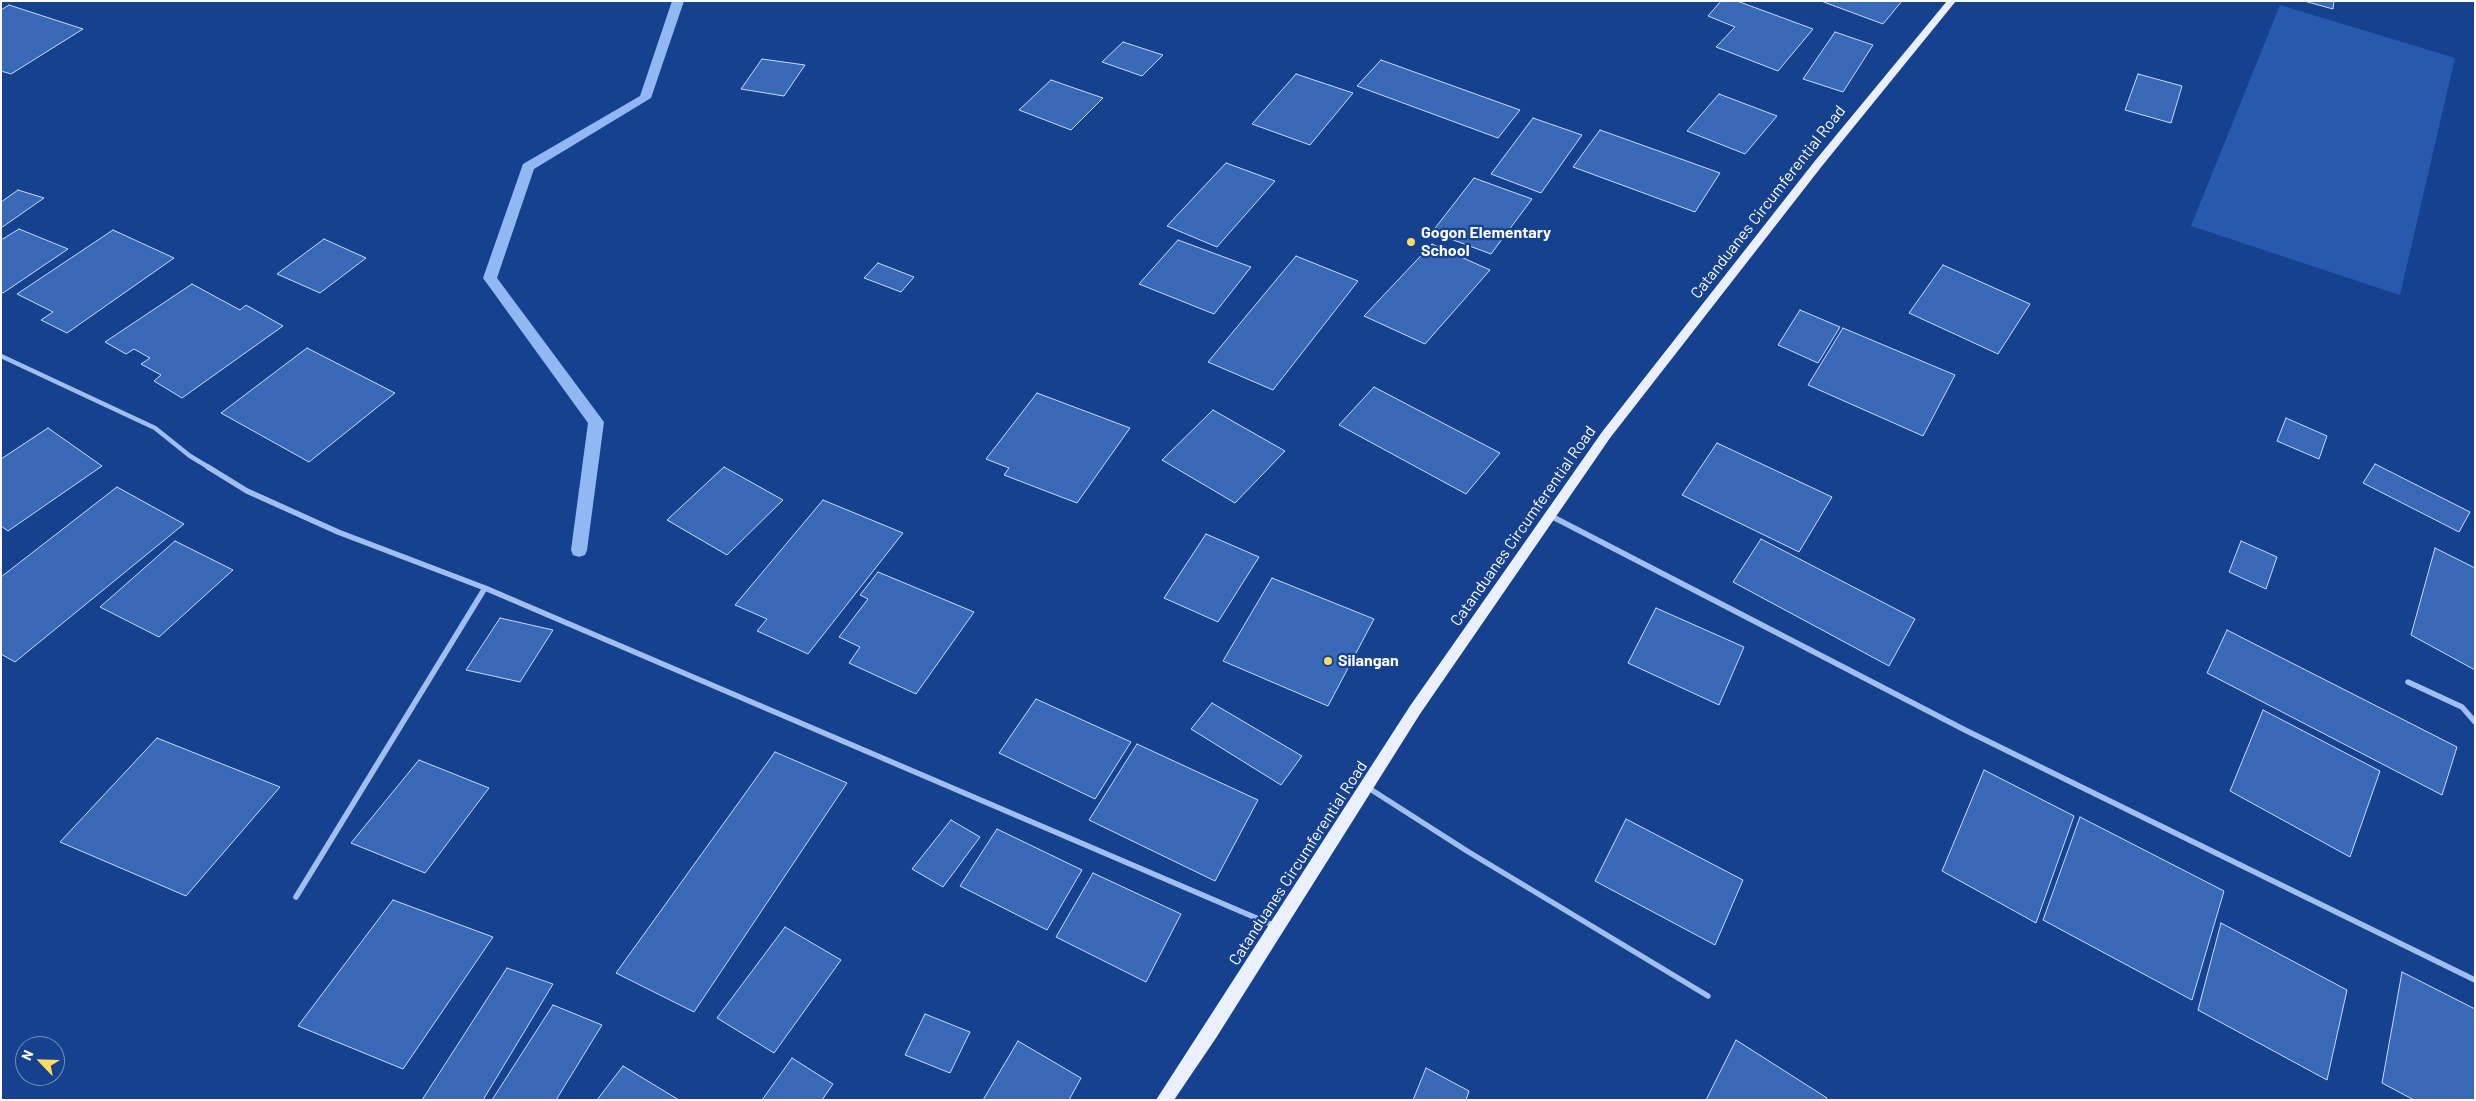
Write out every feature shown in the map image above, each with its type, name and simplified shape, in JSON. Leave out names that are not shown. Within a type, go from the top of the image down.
[{"type":"main road","name":"Catanduanes Circumferential Road","points":[[1164,1100],[1210,1032],[1276,926],[1426,695],[1552,516],[1606,435],[1818,164],[1952,1]]},
{"type":"street","points":[[1,356],[155,428],[190,456],[247,491],[338,532],[485,588],[1276,926]]},
{"type":"street","points":[[1552,516],[1965,730],[2475,980]]},
{"type":"street","points":[[296,897],[485,588]]},
{"type":"street","points":[[2408,682],[2462,706],[2475,722]]},
{"type":"street","points":[[1366,786],[1467,851],[1708,996]]},
{"type":"shaded area","points":[[2280,5],[2455,58],[2400,295],[2191,226]]},
{"type":"building","points":[[1721,1],[1737,1],[1813,29],[1778,71],[1716,47],[1735,27],[1708,16]]},
{"type":"building","points":[[1821,1],[1902,1],[1883,24]]},
{"type":"building","points":[[2304,1],[2334,1],[2333,9]]},
{"type":"building","points":[[9,5],[83,29],[11,74],[1,71],[1,10]]},
{"type":"building","points":[[1835,32],[1873,45],[1843,92],[1803,79]]},
{"type":"building","points":[[1123,42],[1163,55],[1142,76],[1102,62]]},
{"type":"building","points":[[762,59],[805,65],[784,96],[741,89]]},
{"type":"building","points":[[1381,60],[1520,110],[1498,138],[1357,86]]},
{"type":"building","points":[[1296,74],[1353,93],[1310,145],[1252,124]]},
{"type":"building","points":[[2138,74],[2182,86],[2171,123],[2125,110]]},
{"type":"building","points":[[1051,80],[1103,98],[1071,130],[1019,110]]},
{"type":"building","points":[[1719,94],[1777,116],[1745,154],[1687,131]]},
{"type":"building","points":[[1533,118],[1582,135],[1541,193],[1491,174]]},
{"type":"building","points":[[1600,130],[1720,173],[1695,212],[1573,167]]},
{"type":"building","points":[[1226,163],[1275,181],[1217,247],[1167,226]]},
{"type":"building","points":[[1474,178],[1532,199],[1491,254],[1432,232]]},
{"type":"building","points":[[18,190],[44,198],[1,228],[1,202]]},
{"type":"building","points":[[19,229],[68,249],[3,293],[1,292],[1,240]]},
{"type":"building","points":[[113,230],[174,258],[67,333],[41,320],[53,312],[17,294]]},
{"type":"building","points":[[324,239],[366,258],[320,293],[277,274]]},
{"type":"building","points":[[1178,240],[1251,267],[1214,314],[1139,284]]},
{"type":"building","points":[[1432,244],[1490,270],[1425,344],[1364,316]]},
{"type":"building","points":[[1296,256],[1358,281],[1273,390],[1208,362]]},
{"type":"building","points":[[878,263],[914,277],[901,292],[864,278]]},
{"type":"building","points":[[1943,265],[2030,304],[1998,354],[1909,313]]},
{"type":"building","points":[[192,284],[240,310],[246,305],[283,326],[182,398],[154,381],[161,375],[141,364],[150,358],[134,349],[126,354],[105,342]]},
{"type":"building","points":[[1800,310],[1840,327],[1818,363],[1778,345]]},
{"type":"building","points":[[1843,328],[1955,375],[1923,436],[1808,385]]},
{"type":"building","points":[[307,348],[395,393],[309,462],[221,413]]},
{"type":"building","points":[[1374,387],[1500,453],[1466,494],[1339,425]]},
{"type":"building","points":[[1037,393],[1130,428],[1077,503],[1004,475],[1009,468],[986,459]]},
{"type":"building","points":[[1213,410],[1285,451],[1235,503],[1162,460]]},
{"type":"building","points":[[2286,418],[2327,436],[2319,459],[2277,441]]},
{"type":"building","points":[[48,428],[102,466],[8,531],[1,526],[1,459]]},
{"type":"building","points":[[1717,443],[1832,497],[1799,552],[1682,495]]},
{"type":"building","points":[[2375,464],[2470,512],[2459,532],[2363,483]]},
{"type":"building","points":[[724,467],[783,500],[727,555],[667,520]]},
{"type":"building","points":[[117,487],[184,524],[15,662],[1,654],[1,577]]},
{"type":"building","points":[[823,500],[903,533],[808,654],[757,631],[767,619],[735,605]]},
{"type":"building","points":[[1206,534],[1259,557],[1218,622],[1164,598]]},
{"type":"building","points":[[1761,539],[1915,619],[1889,666],[1733,582]]},
{"type":"building","points":[[175,541],[233,570],[159,637],[100,607]]},
{"type":"building","points":[[2241,541],[2277,557],[2266,589],[2229,572]]},
{"type":"building","points":[[2435,548],[2475,568],[2475,670],[2411,635]]},
{"type":"building","points":[[878,572],[974,612],[916,694],[849,663],[860,647],[839,637],[868,599],[860,595]]},
{"type":"building","points":[[1272,578],[1374,619],[1328,706],[1223,661]]},
{"type":"building","points":[[1656,608],[1744,647],[1719,705],[1628,663]]},
{"type":"building","points":[[500,618],[553,630],[520,682],[466,670]]},
{"type":"building","points":[[2227,630],[2457,747],[2442,795],[2207,673]]},
{"type":"building","points":[[1036,699],[1131,742],[1095,799],[999,753]]},
{"type":"building","points":[[1212,703],[1302,756],[1281,785],[1191,729]]},
{"type":"building","points":[[2263,710],[2380,771],[2350,857],[2230,791]]},
{"type":"building","points":[[157,738],[280,787],[186,896],[60,842]]},
{"type":"building","points":[[1137,744],[1258,800],[1215,881],[1089,820]]},
{"type":"building","points":[[775,752],[847,783],[694,1012],[616,973]]},
{"type":"building","points":[[419,760],[489,788],[425,873],[351,843]]},
{"type":"building","points":[[1984,770],[2074,816],[2036,923],[1942,871]]},
{"type":"building","points":[[2080,817],[2224,891],[2192,1000],[2043,920]]},
{"type":"building","points":[[1626,819],[1743,880],[1715,945],[1595,881]]},
{"type":"building","points":[[951,820],[980,837],[943,887],[912,869]]},
{"type":"building","points":[[997,829],[1082,870],[1047,930],[960,886]]},
{"type":"building","points":[[1093,873],[1181,914],[1146,982],[1056,937]]},
{"type":"building","points":[[393,900],[493,937],[403,1069],[298,1026]]},
{"type":"building","points":[[2221,923],[2347,990],[2327,1080],[2198,1010]]},
{"type":"building","points":[[785,927],[841,960],[774,1053],[717,1018]]},
{"type":"building","points":[[507,968],[553,984],[483,1100],[422,1100]]},
{"type":"building","points":[[2402,972],[2475,1009],[2475,1100],[2414,1100],[2382,1083]]},
{"type":"building","points":[[553,1005],[602,1025],[556,1100],[492,1100]]},
{"type":"building","points":[[925,1014],[970,1032],[950,1073],[905,1055]]},
{"type":"building","points":[[1736,1040],[1827,1098],[1826,1100],[1706,1100]]},
{"type":"building","points":[[1018,1041],[1081,1078],[1069,1100],[983,1100]]},
{"type":"building","points":[[792,1058],[833,1084],[822,1100],[762,1100]]},
{"type":"building","points":[[623,1066],[679,1100],[597,1100]]},
{"type":"building","points":[[1426,1068],[1469,1091],[1466,1100],[1413,1100]]},
{"type":"waterway","points":[[579,550],[596,422],[490,278],[528,167],[645,98],[678,1]]},
{"type":"place","name":"Gogon Elementary School","points":[[1411,242]]},
{"type":"place","name":"Silangan","points":[[1328,661]]}]
